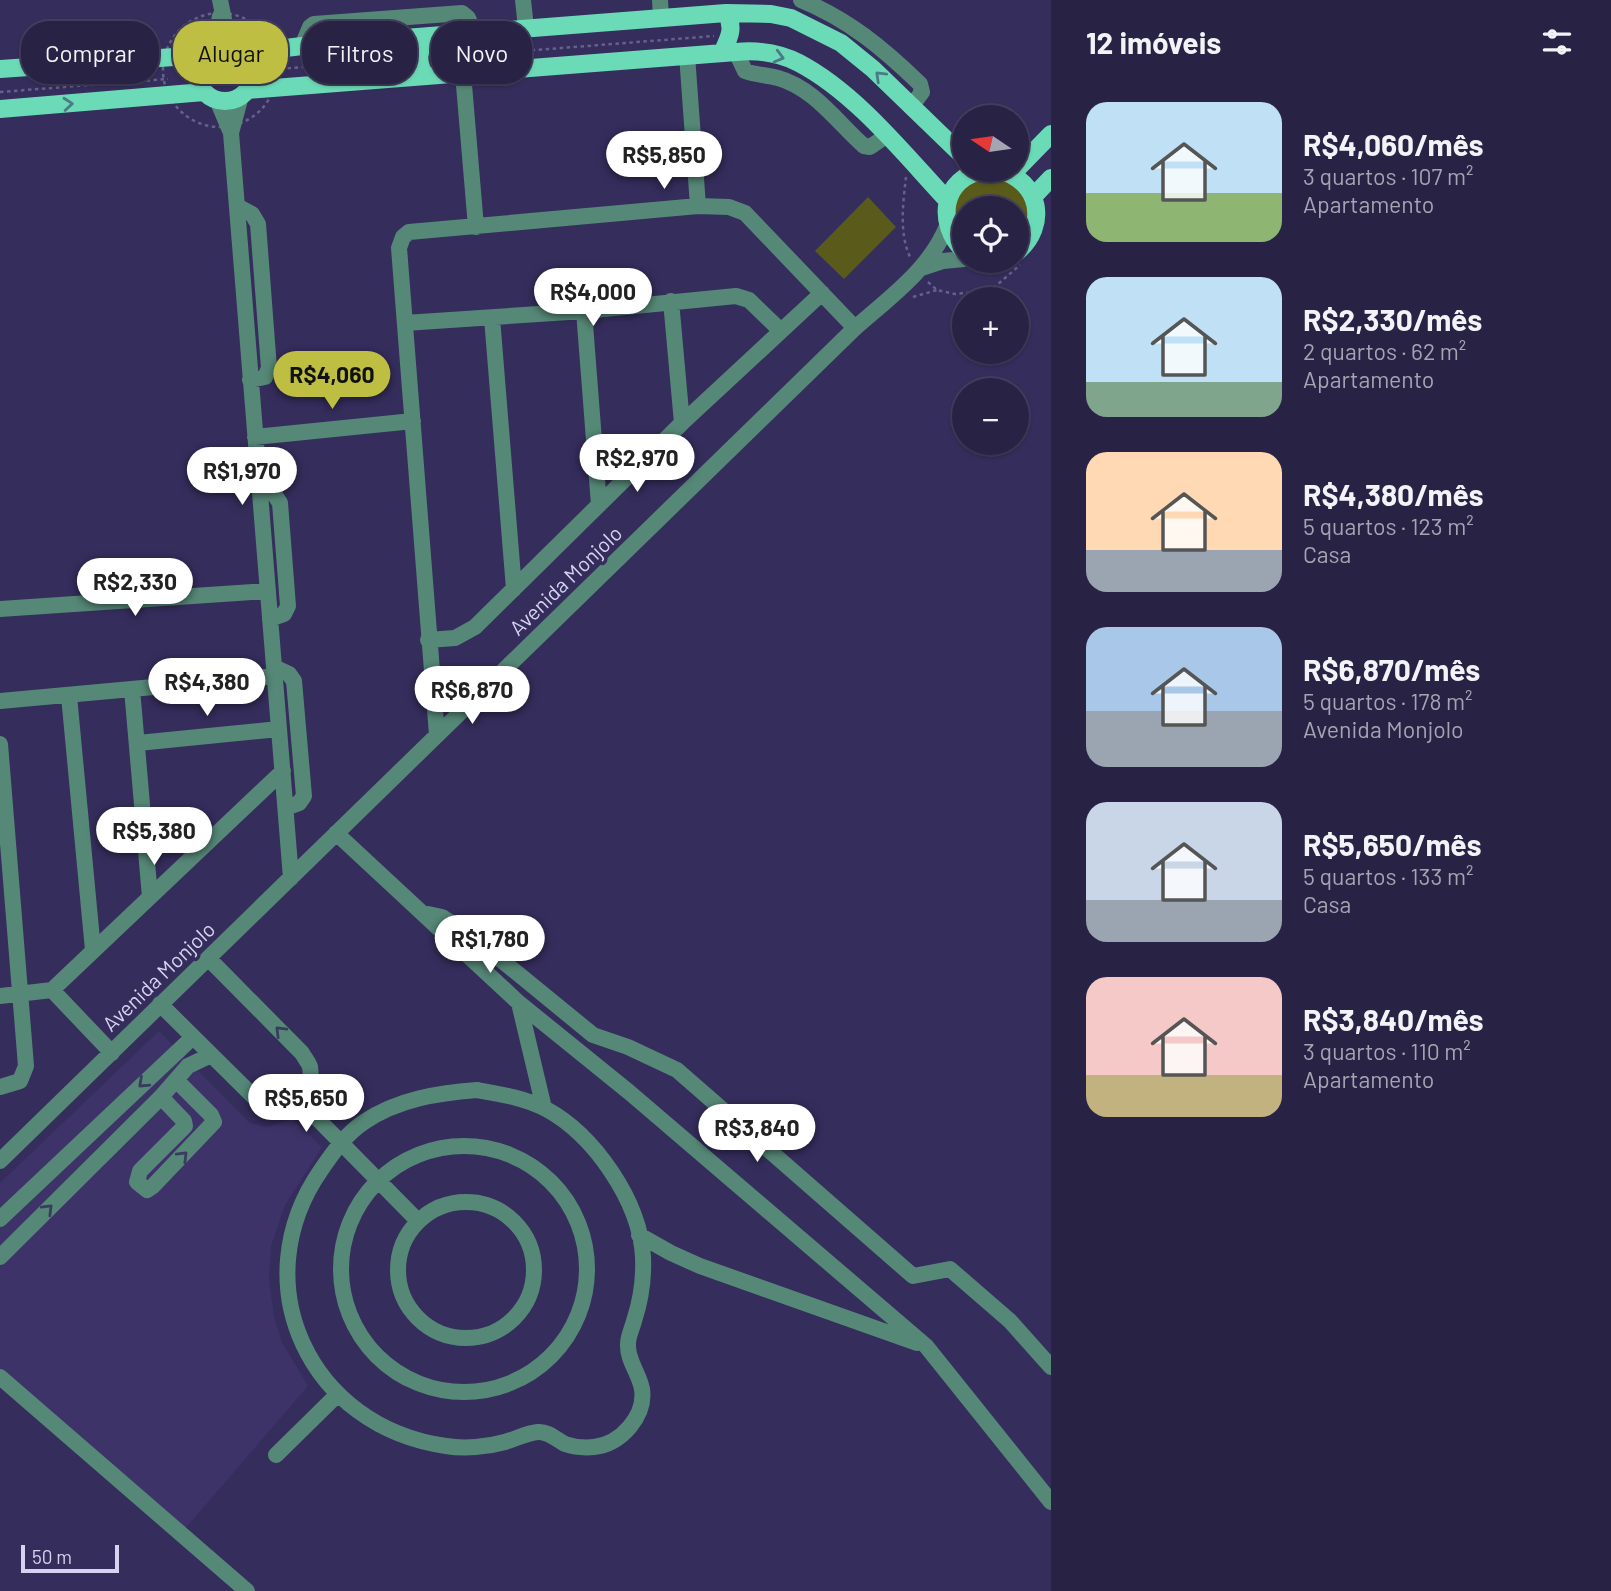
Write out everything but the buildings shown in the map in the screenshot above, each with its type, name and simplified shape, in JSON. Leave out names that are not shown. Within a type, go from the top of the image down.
[{"type":"main road","points":[[532,27],[660,9],[716,9],[771,14],[810,26],[841,43],[873,69],[952,146]]},
{"type":"main road","points":[[716,9],[732,27],[729,52]]},
{"type":"main road","points":[[417,37],[429,36]]},
{"type":"main road","points":[[425,76],[419,51],[429,36]]},
{"type":"main road","points":[[288,47],[302,46]]},
{"type":"main road","points":[[532,67],[729,52],[776,54],[798,62],[831,83],[948,201]]},
{"type":"main road","points":[[0,69],[173,55]]},
{"type":"main road","points":[[0,109],[169,96],[211,96],[229,101],[244,93],[274,88],[431,76]]},
{"type":"main road","points":[[203,84],[211,96]]},
{"type":"main road","points":[[244,93],[251,84]]},
{"type":"main road","points":[[1029,154],[1051,134]]},
{"type":"main road","points":[[1033,197],[1051,178]]},
{"type":"main road","points":[[952,238],[947,226],[948,201],[959,182]]},
{"type":"main road","points":[[1022,182],[1033,197],[1036,209],[1036,222],[1029,238]]},
{"type":"street","points":[[523,0],[525,21]]},
{"type":"street","points":[[801,0],[844,20],[879,45],[920,84],[922,92],[911,107]]},
{"type":"street","points":[[344,21],[462,13],[469,21]]},
{"type":"street","points":[[687,55],[698,206]]},
{"type":"street","points":[[464,84],[476,227]]},
{"type":"street","points":[[244,93],[231,129],[290,878]]},
{"type":"street","points":[[211,96],[231,129]]},
{"type":"street","points":[[437,735],[399,248],[403,237],[409,232],[698,206],[729,206],[745,213],[855,328]]},
{"type":"street","name":"Avenida Monjolo","points":[[0,1161],[855,328],[922,268],[937,248],[947,226]]},
{"type":"street","name":"Avenida Monjolo","points":[[922,268],[952,260]]},
{"type":"street","points":[[429,640],[464,635],[780,330],[822,293]]},
{"type":"street","points":[[405,323],[743,297],[780,330]]},
{"type":"street","points":[[671,301],[682,424]]},
{"type":"street","points":[[584,311],[599,505]]},
{"type":"street","points":[[492,318],[514,589]]},
{"type":"street","points":[[255,437],[413,421]]},
{"type":"street","points":[[258,487],[274,494],[280,503],[288,606],[284,614],[270,619]]},
{"type":"street","points":[[0,610],[268,590]]},
{"type":"street","points":[[0,701],[69,696],[274,671],[289,674],[294,681],[304,796],[299,803],[286,808]]},
{"type":"street","points":[[132,689],[150,897]]},
{"type":"street","points":[[69,696],[93,950]]},
{"type":"street","points":[[138,743],[279,729]]},
{"type":"street","points":[[0,744],[26,1066],[20,1081],[0,1087]]},
{"type":"street","points":[[0,996],[52,990],[283,771]]},
{"type":"street","points":[[336,833],[519,1003],[629,1092],[926,1346],[1051,1502]]},
{"type":"street","points":[[423,912],[442,917],[478,941],[593,1035],[628,1047],[677,1070],[913,1276],[950,1269],[1010,1321],[1051,1367]]},
{"type":"street","points":[[160,1004],[259,1102],[268,1107],[282,1108],[299,1100],[309,1080],[310,1066],[302,1053],[209,959]]},
{"type":"street","points":[[52,990],[112,1053]]},
{"type":"street","points":[[519,1003],[544,1108]]},
{"type":"street","points":[[0,1219],[192,1037]]},
{"type":"street","points":[[0,1257],[161,1097],[188,1066],[211,1055]]},
{"type":"street","points":[[161,1097],[184,1121],[185,1126],[140,1171],[137,1182],[147,1190],[214,1122],[211,1115],[176,1080]]},
{"type":"street","points":[[477,1090],[511,1096],[544,1108],[590,1143],[613,1172],[639,1234],[643,1256],[642,1293],[628,1338],[628,1349],[641,1386],[642,1398],[635,1420],[630,1428],[598,1447],[566,1444],[545,1432],[500,1444],[443,1446],[408,1437],[390,1429],[337,1395],[309,1357],[297,1330],[290,1308],[288,1248],[296,1216],[308,1188],[339,1143],[365,1121],[393,1106],[447,1092],[477,1090]]},
{"type":"street","points":[[299,1100],[418,1221]]},
{"type":"street","points":[[114,1110],[131,1127]]},
{"type":"street","points":[[454,1146],[482,1147],[509,1154],[535,1168],[556,1187],[576,1219],[583,1237],[587,1265],[584,1294],[576,1321],[561,1346],[540,1366],[516,1381],[461,1393],[432,1389],[406,1378],[383,1362],[370,1348],[350,1315],[342,1287],[342,1259],[348,1231],[356,1213],[377,1182],[400,1164],[417,1156],[454,1146]]},
{"type":"street","points":[[472,1202],[491,1206],[508,1216],[526,1239],[534,1267],[529,1295],[513,1320],[498,1331],[479,1338],[459,1339],[440,1335],[424,1325],[410,1311],[401,1294],[397,1275],[399,1255],[406,1237],[418,1221],[434,1209],[452,1203],[472,1202]]},
{"type":"street","points":[[639,1234],[670,1254],[700,1266],[926,1346]]},
{"type":"street","points":[[0,1377],[247,1591]]},
{"type":"street","points":[[276,1455],[337,1395]]},
{"type":"path","points":[[248,21],[221,9],[186,25],[173,39],[165,56],[164,78],[169,96],[179,111],[194,121],[211,127],[231,129],[250,119],[265,106],[275,84]]},
{"type":"shaded area","points":[[970,182],[1011,182],[1023,196],[956,196]]},
{"type":"shaded area","points":[[868,197],[896,227],[844,279],[815,251]]},
{"type":"shaded area","points":[[159,1031],[250,1123],[266,1127],[292,1119],[322,1147],[285,1205],[271,1246],[269,1279],[274,1317],[282,1342],[308,1386],[184,1530],[0,1375],[0,1183]]}]
